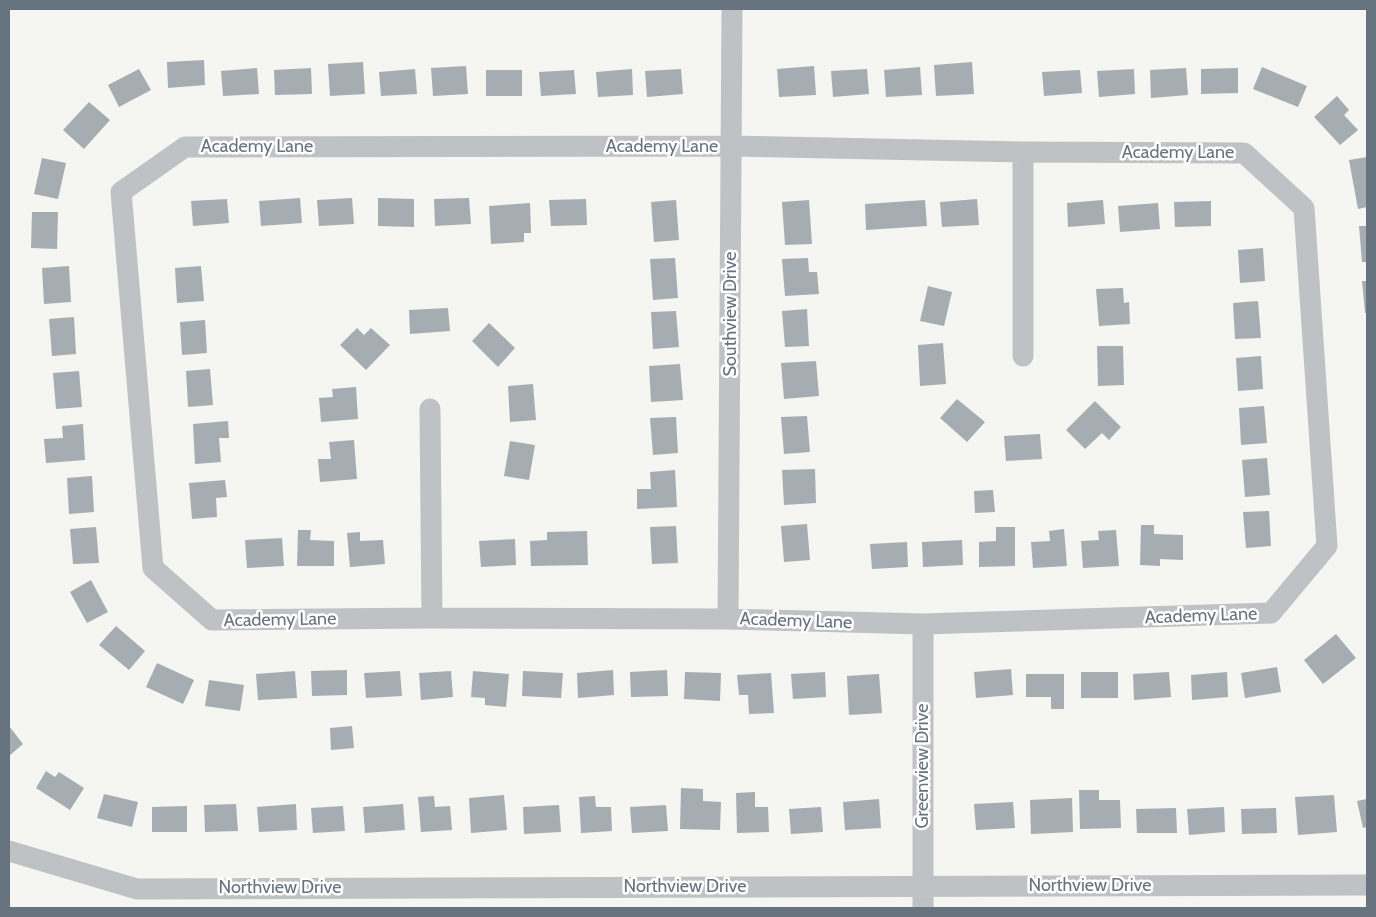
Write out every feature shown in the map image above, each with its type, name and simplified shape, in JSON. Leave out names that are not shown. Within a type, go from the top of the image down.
[{"type":"street","name":"Southview Drive","points":[[728,619],[732,9]]},
{"type":"street","name":"Academy Lane","points":[[732,146],[1023,152],[1244,153],[1304,208],[1327,546],[1271,614],[923,624],[728,619],[432,618],[212,620],[153,568],[121,192],[184,147],[732,146]]},
{"type":"street","points":[[1023,152],[1023,356]]},
{"type":"street","points":[[430,409],[432,618]]},
{"type":"street","name":"Greenview Drive","points":[[923,624],[923,908]]},
{"type":"street","name":"Northview Drive","points":[[9,851],[137,888],[1367,885]]},
{"type":"building","points":[[204,60],[205,85],[168,88],[167,62]]},
{"type":"building","points":[[363,62],[365,94],[330,96],[328,64]]},
{"type":"building","points":[[972,62],[974,94],[936,96],[934,65]]},
{"type":"building","points":[[466,66],[468,94],[433,96],[431,68]]},
{"type":"building","points":[[814,66],[816,95],[779,97],[777,69]]},
{"type":"building","points":[[920,67],[922,95],[886,97],[884,70]]},
{"type":"building","points":[[1262,67],[1307,86],[1298,107],[1253,89]]},
{"type":"building","points":[[257,68],[259,94],[223,96],[221,71]]},
{"type":"building","points":[[311,68],[312,94],[275,95],[274,70]]},
{"type":"building","points":[[1186,68],[1188,95],[1151,98],[1150,70]]},
{"type":"building","points":[[1238,68],[1238,93],[1201,94],[1201,69]]},
{"type":"building","points":[[139,69],[151,90],[119,107],[108,85]]},
{"type":"building","points":[[415,69],[417,94],[381,96],[379,72]]},
{"type":"building","points":[[632,69],[633,95],[598,97],[596,72]]},
{"type":"building","points":[[681,69],[683,94],[647,97],[645,71]]},
{"type":"building","points":[[867,69],[869,94],[833,97],[831,71]]},
{"type":"building","points":[[1134,69],[1135,94],[1099,97],[1097,71]]},
{"type":"building","points":[[486,70],[522,70],[522,96],[486,96]]},
{"type":"building","points":[[574,70],[576,94],[541,96],[539,72]]},
{"type":"building","points":[[1080,70],[1082,93],[1044,96],[1042,72]]},
{"type":"building","points":[[1337,96],[1349,110],[1344,115],[1358,130],[1340,145],[1314,117]]},
{"type":"building","points":[[89,102],[110,120],[84,149],[63,130]]},
{"type":"building","points":[[1367,157],[1367,207],[1358,209],[1349,160]]},
{"type":"building","points":[[42,158],[66,163],[58,199],[34,194]]},
{"type":"building","points":[[300,198],[302,223],[261,226],[259,201]]},
{"type":"building","points":[[352,198],[354,224],[319,226],[317,200]]},
{"type":"building","points":[[378,198],[414,199],[414,227],[378,226]]},
{"type":"building","points":[[469,198],[471,224],[435,226],[434,199]]},
{"type":"building","points":[[227,199],[229,223],[193,226],[191,201]]},
{"type":"building","points":[[586,199],[587,225],[551,226],[549,200]]},
{"type":"building","points":[[977,199],[979,225],[942,227],[940,202]]},
{"type":"building","points":[[676,200],[679,240],[654,242],[651,202]]},
{"type":"building","points":[[809,200],[812,244],[785,245],[782,202]]},
{"type":"building","points":[[925,200],[927,226],[866,230],[865,204]]},
{"type":"building","points":[[1103,200],[1105,224],[1068,227],[1067,203]]},
{"type":"building","points":[[1211,201],[1211,226],[1175,227],[1174,202]]},
{"type":"building","points":[[530,203],[531,233],[524,233],[524,242],[491,244],[489,206]]},
{"type":"building","points":[[1158,203],[1160,229],[1120,232],[1118,206]]},
{"type":"building","points":[[32,212],[58,212],[57,249],[31,248]]},
{"type":"building","points":[[1359,226],[1367,226],[1367,262],[1362,262]]},
{"type":"building","points":[[1263,248],[1265,281],[1240,283],[1238,250]]},
{"type":"building","points":[[675,258],[678,298],[653,300],[650,259]]},
{"type":"building","points":[[808,258],[809,272],[817,272],[819,294],[785,296],[782,259]]},
{"type":"building","points":[[69,266],[71,302],[44,304],[42,268]]},
{"type":"building","points":[[201,266],[204,301],[177,303],[175,268]]},
{"type":"building","points":[[1362,281],[1367,281],[1367,313],[1365,313]]},
{"type":"building","points":[[928,286],[952,292],[944,326],[920,321]]},
{"type":"building","points":[[1123,288],[1124,303],[1129,302],[1130,324],[1099,326],[1096,289]]},
{"type":"building","points":[[1258,301],[1261,338],[1235,339],[1233,303]]},
{"type":"building","points":[[448,308],[450,331],[410,334],[409,310]]},
{"type":"building","points":[[807,309],[809,346],[785,347],[782,311]]},
{"type":"building","points":[[676,311],[679,347],[653,349],[651,312]]},
{"type":"building","points":[[74,317],[76,354],[52,356],[49,319]]},
{"type":"building","points":[[205,320],[207,353],[182,355],[180,322]]},
{"type":"building","points":[[489,323],[515,348],[498,367],[472,341]]},
{"type":"building","points":[[357,328],[364,335],[371,328],[390,345],[366,370],[340,345]]},
{"type":"building","points":[[943,343],[946,384],[920,386],[918,345]]},
{"type":"building","points":[[1097,346],[1123,346],[1124,385],[1098,386]]},
{"type":"building","points":[[1261,356],[1263,389],[1238,391],[1236,358]]},
{"type":"building","points":[[816,361],[819,396],[784,399],[781,363]]},
{"type":"building","points":[[680,364],[683,400],[651,402],[649,366]]},
{"type":"building","points":[[210,369],[213,405],[188,407],[186,371]]},
{"type":"building","points":[[79,371],[82,407],[56,409],[53,373]]},
{"type":"building","points":[[533,384],[536,420],[510,422],[508,386]]},
{"type":"building","points":[[356,387],[358,419],[321,422],[319,398],[333,397],[332,389]]},
{"type":"building","points":[[957,399],[985,422],[967,442],[940,418]]},
{"type":"building","points":[[1095,401],[1121,427],[1109,440],[1102,433],[1085,449],[1066,430]]},
{"type":"building","points":[[1264,406],[1267,443],[1241,445],[1239,408]]},
{"type":"building","points":[[807,416],[810,452],[784,454],[781,417]]},
{"type":"building","points":[[676,417],[678,453],[653,455],[650,418]]},
{"type":"building","points":[[228,421],[229,438],[219,438],[221,462],[195,464],[193,424]]},
{"type":"building","points":[[83,424],[85,460],[46,463],[44,439],[63,438],[62,426]]},
{"type":"building","points":[[1040,434],[1042,459],[1006,461],[1004,436]]},
{"type":"building","points":[[354,440],[357,479],[320,482],[318,459],[331,459],[329,442]]},
{"type":"building","points":[[510,441],[535,445],[529,480],[504,476]]},
{"type":"building","points":[[1267,458],[1270,495],[1245,497],[1242,460]]},
{"type":"building","points":[[815,469],[816,503],[784,505],[782,470]]},
{"type":"building","points":[[675,470],[677,507],[637,509],[637,489],[651,489],[650,472]]},
{"type":"building","points":[[92,476],[94,512],[69,514],[67,478]]},
{"type":"building","points":[[225,480],[227,497],[216,498],[217,517],[192,519],[189,483]]},
{"type":"building","points":[[993,490],[995,512],[975,513],[974,491]]},
{"type":"building","points":[[1269,511],[1271,546],[1246,548],[1243,512]]},
{"type":"building","points":[[807,524],[810,560],[784,562],[781,526]]},
{"type":"building","points":[[1141,525],[1154,525],[1154,534],[1183,535],[1183,560],[1160,559],[1160,566],[1140,565]]},
{"type":"building","points":[[676,526],[678,563],[652,564],[650,527]]},
{"type":"building","points":[[96,527],[99,563],[73,564],[70,529]]},
{"type":"building","points":[[996,527],[1015,527],[1015,566],[979,567],[979,542],[996,541]]},
{"type":"building","points":[[1064,529],[1067,566],[1033,568],[1031,542],[1050,541],[1049,531]]},
{"type":"building","points":[[298,530],[311,530],[310,540],[334,541],[334,566],[297,566]]},
{"type":"building","points":[[1116,530],[1119,566],[1083,568],[1081,541],[1099,540],[1098,531]]},
{"type":"building","points":[[587,531],[588,565],[531,566],[530,541],[547,540],[547,532]]},
{"type":"building","points":[[360,532],[360,541],[383,540],[385,564],[350,567],[347,533]]},
{"type":"building","points":[[282,538],[284,566],[247,568],[245,540]]},
{"type":"building","points":[[515,539],[516,565],[481,567],[479,541]]},
{"type":"building","points":[[962,540],[963,565],[923,567],[922,542]]},
{"type":"building","points":[[907,542],[908,567],[872,569],[870,544]]},
{"type":"building","points":[[91,580],[108,612],[87,623],[70,592]]},
{"type":"building","points":[[116,626],[145,651],[129,670],[99,645]]},
{"type":"building","points":[[1336,634],[1356,658],[1323,684],[1304,660]]},
{"type":"building","points":[[157,663],[194,680],[183,704],[146,687]]},
{"type":"building","points":[[1277,667],[1281,692],[1245,698],[1241,673]]},
{"type":"building","points":[[1011,669],[1013,695],[976,698],[974,672]]},
{"type":"building","points":[[347,670],[347,695],[312,696],[311,671]]},
{"type":"building","points":[[613,670],[614,695],[578,698],[577,673]]},
{"type":"building","points":[[667,670],[668,696],[631,697],[630,672]]},
{"type":"building","points":[[295,671],[297,698],[258,700],[256,674]]},
{"type":"building","points":[[400,671],[402,696],[366,698],[364,673]]},
{"type":"building","points":[[451,671],[453,697],[421,700],[419,673]]},
{"type":"building","points":[[473,671],[509,674],[506,707],[485,705],[485,698],[471,697]]},
{"type":"building","points":[[523,671],[563,673],[561,698],[522,696]]},
{"type":"building","points":[[685,672],[721,673],[720,701],[684,699]]},
{"type":"building","points":[[825,672],[826,697],[793,699],[791,674]]},
{"type":"building","points":[[1081,672],[1118,672],[1118,698],[1081,698]]},
{"type":"building","points":[[1169,672],[1171,697],[1134,700],[1133,674]]},
{"type":"building","points":[[1227,672],[1228,697],[1192,700],[1191,675]]},
{"type":"building","points":[[771,673],[774,713],[749,714],[748,695],[739,695],[737,675]]},
{"type":"building","points":[[879,674],[882,713],[849,715],[847,676]]},
{"type":"building","points":[[1026,674],[1064,674],[1064,709],[1051,709],[1051,697],[1026,697]]},
{"type":"building","points":[[209,680],[244,685],[240,711],[205,706]]},
{"type":"building","points":[[9,726],[23,744],[9,756]]},
{"type":"building","points":[[352,726],[354,748],[331,750],[330,728]]},
{"type":"building","points":[[46,771],[55,777],[59,772],[84,788],[70,810],[36,788]]},
{"type":"building","points":[[681,788],[703,789],[703,801],[721,802],[720,830],[680,829]]},
{"type":"building","points":[[1079,790],[1099,790],[1099,800],[1120,800],[1121,828],[1080,829]]},
{"type":"building","points":[[755,792],[755,807],[768,807],[769,832],[737,833],[736,793]]},
{"type":"building","points":[[104,794],[138,802],[132,827],[97,818]]},
{"type":"building","points":[[504,795],[507,830],[471,833],[469,798]]},
{"type":"building","points":[[1334,795],[1337,832],[1298,835],[1295,797]]},
{"type":"building","points":[[434,796],[435,807],[450,806],[452,830],[421,832],[418,797]]},
{"type":"building","points":[[595,796],[596,807],[611,807],[612,831],[581,833],[579,797]]},
{"type":"building","points":[[1072,798],[1073,832],[1031,834],[1030,800]]},
{"type":"building","points":[[879,799],[881,828],[845,830],[843,802]]},
{"type":"building","points":[[1367,799],[1367,827],[1363,828],[1357,801]]},
{"type":"building","points":[[1013,802],[1015,828],[976,830],[974,804]]},
{"type":"building","points":[[236,804],[238,831],[205,832],[204,805]]},
{"type":"building","points":[[296,804],[297,830],[259,832],[257,807]]},
{"type":"building","points":[[403,804],[405,830],[365,833],[363,807]]},
{"type":"building","points":[[559,805],[561,832],[524,834],[523,807]]},
{"type":"building","points":[[666,805],[668,831],[632,833],[630,807]]},
{"type":"building","points":[[187,806],[187,832],[152,832],[152,807]]},
{"type":"building","points":[[343,806],[345,831],[313,833],[311,808]]},
{"type":"building","points":[[821,807],[823,832],[791,834],[789,809]]},
{"type":"building","points":[[1224,807],[1225,832],[1189,835],[1187,809]]},
{"type":"building","points":[[1176,808],[1177,833],[1137,833],[1136,809]]},
{"type":"building","points":[[1276,808],[1277,833],[1242,834],[1241,809]]}]
